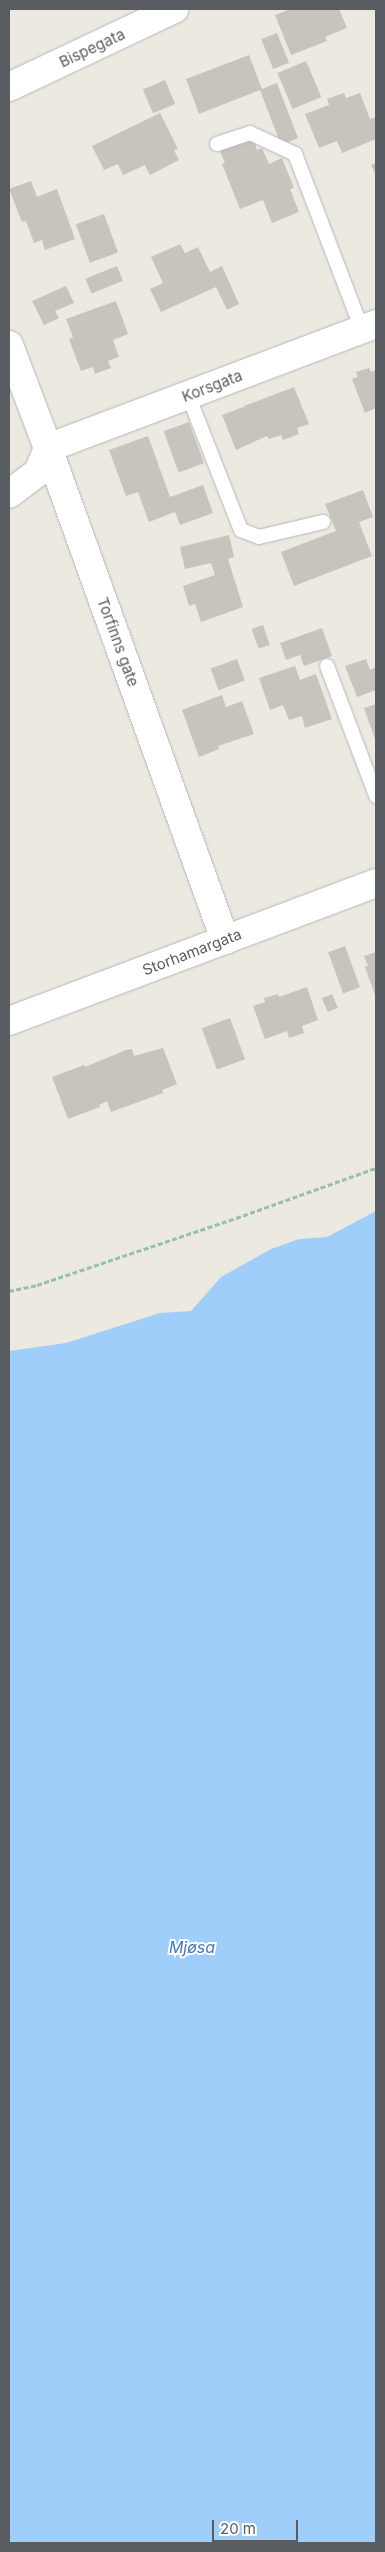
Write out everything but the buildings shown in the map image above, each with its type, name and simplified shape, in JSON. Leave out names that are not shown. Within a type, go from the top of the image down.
[{"type":"street","name":"Bispegata","points":[[9,87],[174,9]]},
{"type":"street","name":"Korsgata","points":[[48,448],[369,326]]},
{"type":"street","name":"Torfinns gate","points":[[9,345],[48,448],[225,940]]},
{"type":"street","points":[[9,494],[38,472],[48,448]]},
{"type":"street","name":"Storhamargata","points":[[9,1021],[376,883]]},
{"type":"lane","points":[[217,144],[250,133],[294,154],[369,326]]},
{"type":"lane","points":[[188,395],[241,530],[259,537],[323,522]]},
{"type":"lane","points":[[328,666],[376,796]]},
{"type":"path","points":[[9,1292],[37,1285],[227,1221],[376,1168]]},
{"type":"water","name":"Mjøsa","points":[[376,1211],[376,2543],[9,2543],[9,1351],[66,1343],[160,1313],[191,1311],[221,1277],[271,1249],[299,1239],[327,1237]]}]
